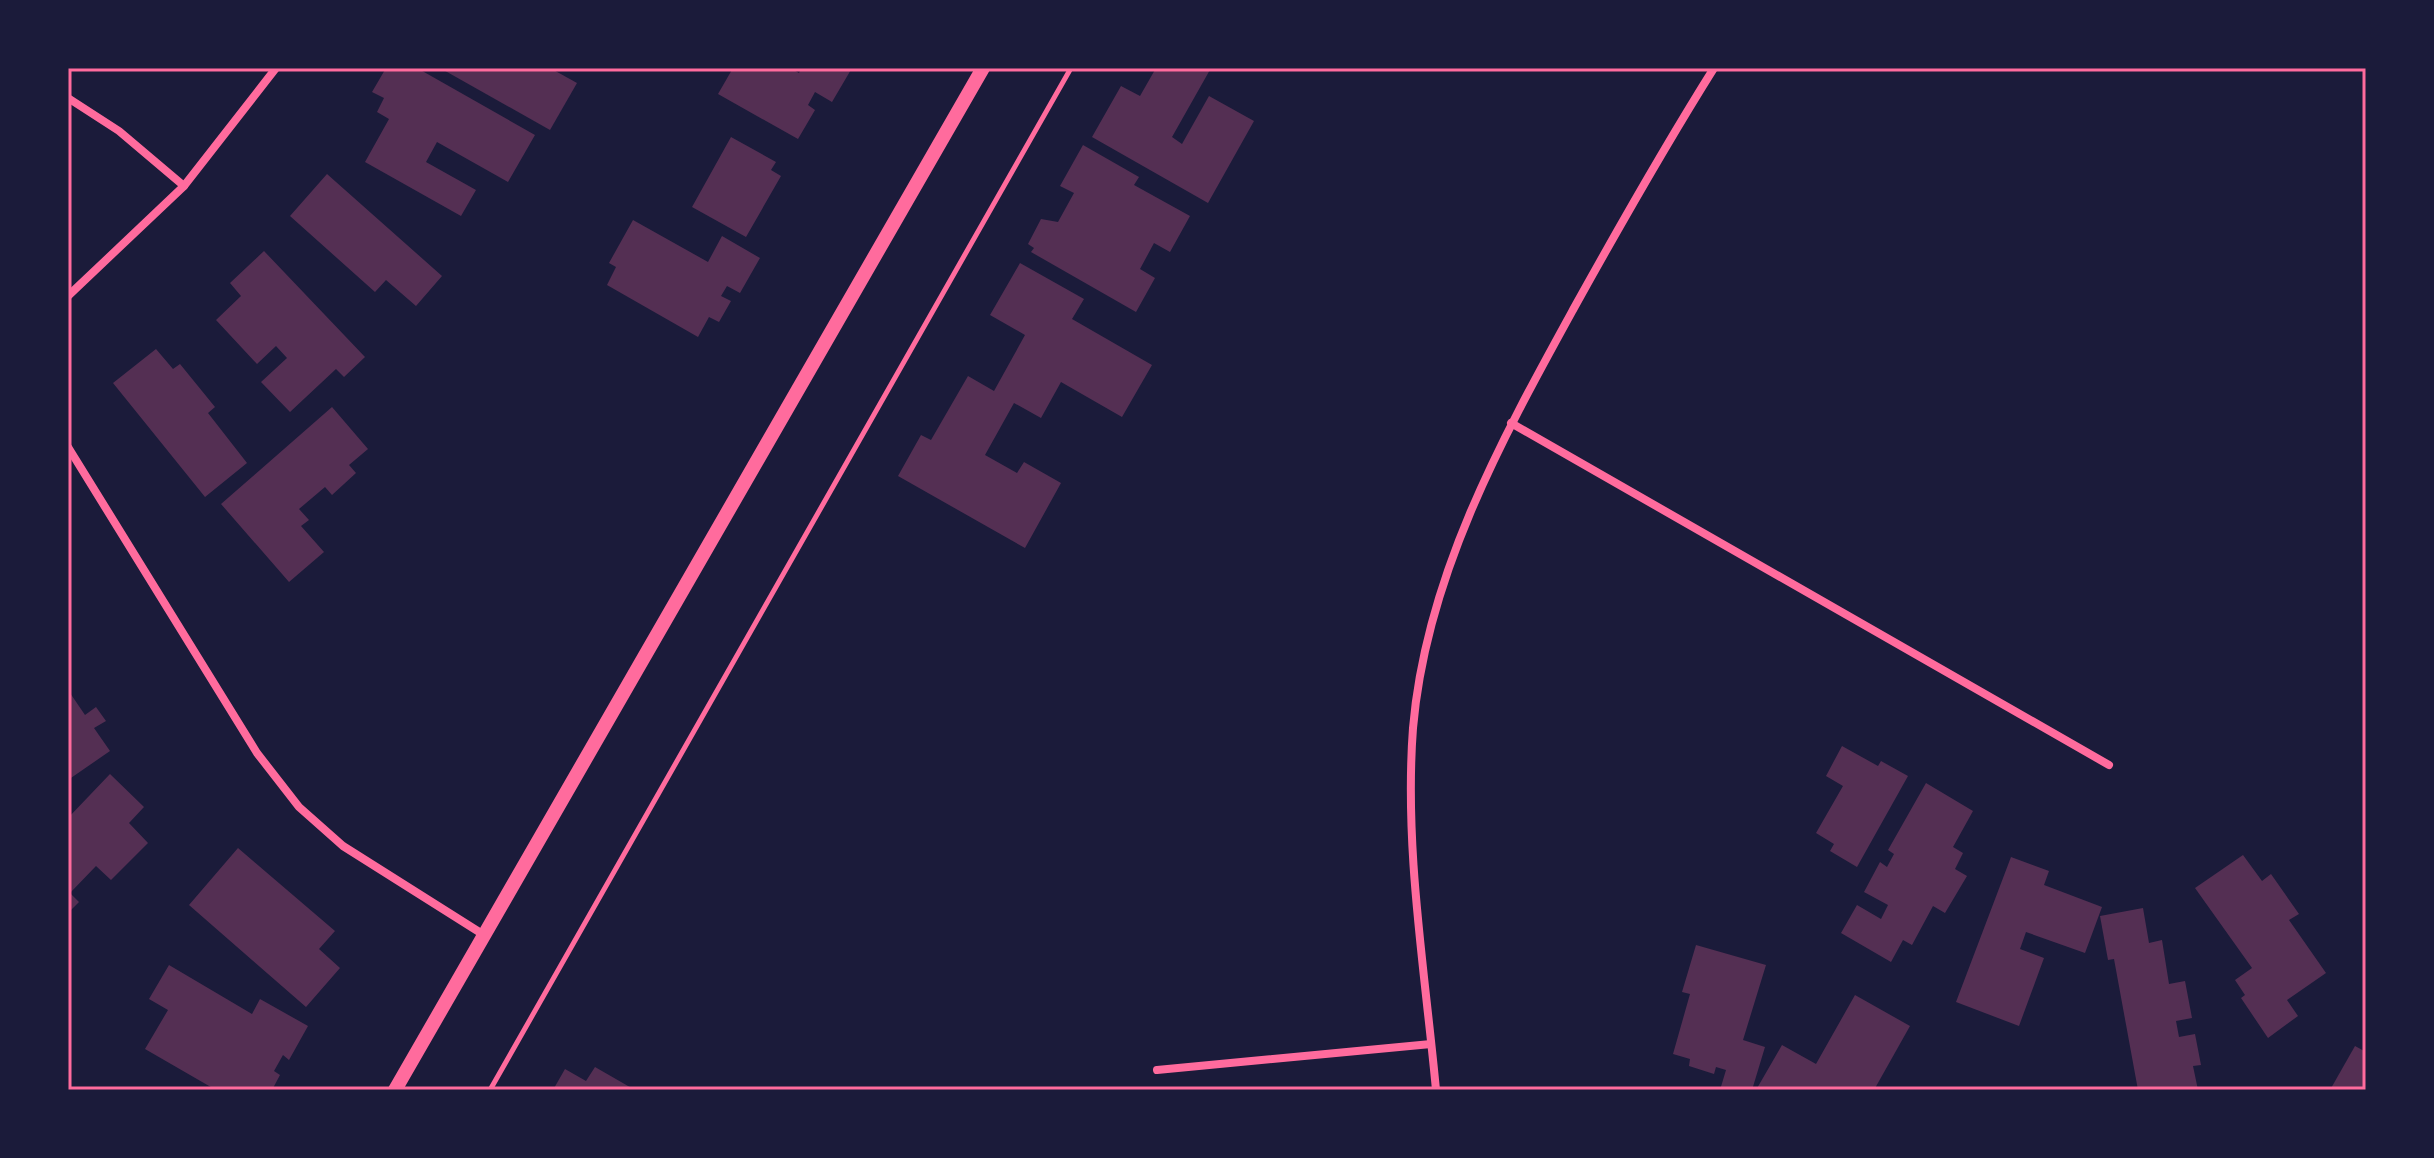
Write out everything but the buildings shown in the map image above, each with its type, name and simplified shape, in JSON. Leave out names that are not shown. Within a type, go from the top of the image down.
[{"type":"street","points":[[68,296],[184,186],[276,68]]},
{"type":"street","points":[[395,1090],[983,68]]},
{"type":"street","points":[[1436,1090],[1410,783],[1423,657],[1440,595],[1511,423],[1632,203],[1714,68]]},
{"type":"street","points":[[68,98],[119,131],[184,186]]},
{"type":"street","points":[[1511,423],[2109,765]]},
{"type":"street","points":[[68,447],[257,753],[299,807],[343,846],[484,935]]},
{"type":"street","points":[[1157,1070],[1431,1044]]},
{"type":"path","points":[[490,1090],[1071,68]]}]
